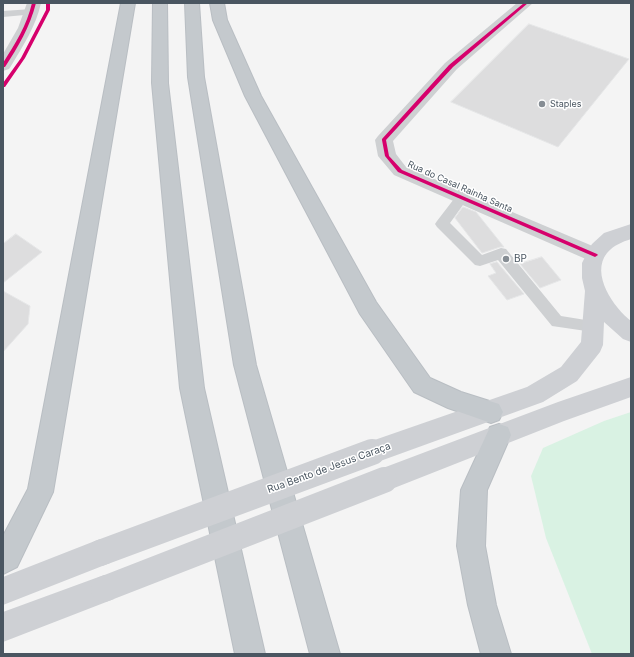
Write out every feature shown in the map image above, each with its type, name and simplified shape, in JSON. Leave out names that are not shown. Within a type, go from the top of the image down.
[{"type":"highway","points":[[3,560],[7,557],[40,492],[128,3]]},
{"type":"highway","points":[[160,3],[160,83],[192,388],[250,654]]},
{"type":"highway","points":[[192,3],[196,77],[245,366],[325,654]]},
{"type":"highway","points":[[217,3],[220,20],[253,96],[368,308],[422,385],[456,401],[495,423],[474,490],[471,546],[482,605],[496,654]]},
{"type":"main road","points":[[631,231],[620,233],[605,242],[595,255],[591,273],[595,293],[608,313],[631,333]]},
{"type":"main road","name":"Rua Bento de Jesus Caraça","points":[[3,627],[384,480],[495,423],[535,395],[569,374],[592,345],[595,293]]},
{"type":"main road","name":"Rua Bento de Jesus Caraça","points":[[3,591],[100,553],[372,452],[495,423],[631,387]]},
{"type":"street","name":"Rua do Casal Rainha Santa","points":[[526,3],[451,66],[384,140],[387,156],[400,171],[595,255]]},
{"type":"street","points":[[3,66],[22,36],[33,8]]},
{"type":"lane","points":[[3,14],[33,8]]},
{"type":"lane","points":[[462,198],[442,224],[480,261],[501,253],[557,322],[593,326]]},
{"type":"green space","points":[[631,412],[631,654],[592,654],[546,538],[531,476],[543,448],[604,421]]},
{"type":"building","points":[[529,24],[629,59],[558,147],[451,102]]},
{"type":"building","points":[[463,207],[476,212],[504,247],[482,253],[455,218]]},
{"type":"building","points":[[16,234],[42,252],[3,283],[3,244]]},
{"type":"building","points":[[542,257],[561,280],[540,288],[520,264]]},
{"type":"building","points":[[497,262],[524,294],[507,300],[488,276],[496,273],[490,264]]},
{"type":"building","points":[[3,291],[30,306],[28,324],[3,352]]},
{"type":"cycle path","points":[[3,66],[26,28],[34,3]]},
{"type":"cycle path","points":[[3,86],[23,58],[48,10],[48,3]]},
{"type":"cycle path","points":[[526,3],[451,66],[384,140],[387,156],[400,171],[595,255]]},
{"type":"place","name":"Staples","points":[[542,104]]},
{"type":"place","name":"BP","points":[[506,259]]}]
